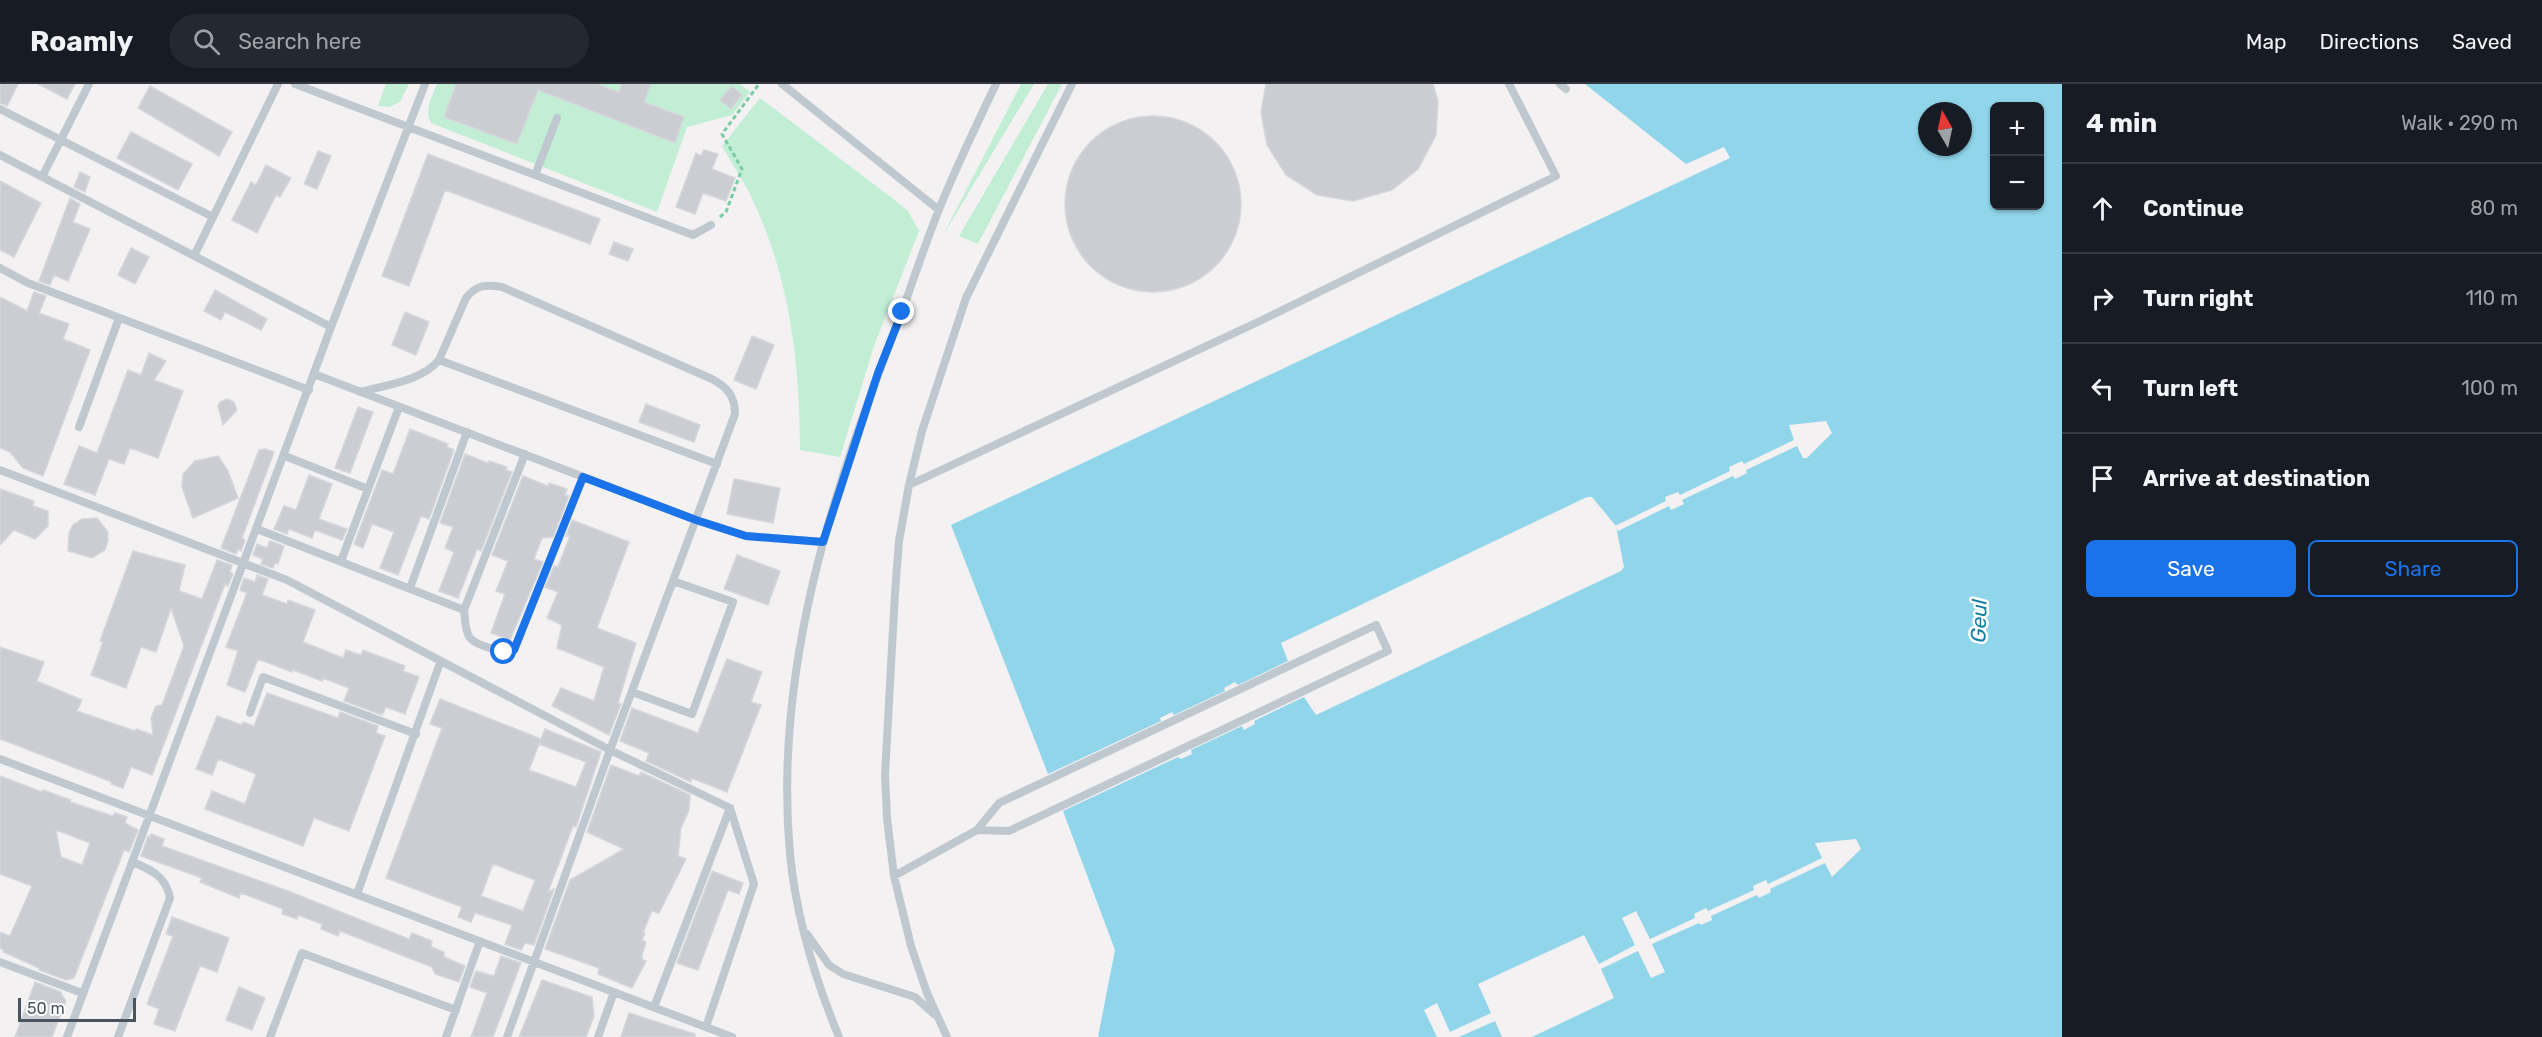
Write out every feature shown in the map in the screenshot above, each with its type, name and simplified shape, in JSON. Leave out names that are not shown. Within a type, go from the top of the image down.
[{"type":"lane","points":[[42,177],[89,84]]},
{"type":"lane","points":[[194,256],[278,84]]},
{"type":"lane","points":[[295,84],[693,235],[711,225]]},
{"type":"lane","points":[[67,1037],[285,456],[331,327],[425,84]]},
{"type":"lane","points":[[782,84],[939,210]]},
{"type":"lane","points":[[839,1037],[816,977],[802,925],[790,855],[788,736],[797,660],[823,542],[878,373],[939,210],[996,84]]},
{"type":"lane","points":[[947,1037],[911,946],[894,876],[887,818],[885,775],[894,592],[899,541],[922,431],[966,298],[1072,84]]},
{"type":"lane","points":[[909,485],[1260,321],[1556,176],[1509,84]]},
{"type":"lane","points":[[0,109],[213,217]]},
{"type":"lane","points":[[535,175],[557,118]]},
{"type":"lane","points":[[0,155],[331,327]]},
{"type":"lane","points":[[0,268],[28,283],[309,390]]},
{"type":"lane","points":[[360,392],[428,370],[439,360],[466,298],[472,290],[482,285],[502,286],[723,385],[735,403],[735,414],[610,750],[507,1037]]},
{"type":"lane","points":[[80,427],[119,318]]},
{"type":"lane","points":[[439,360],[717,464]]},
{"type":"lane","points":[[314,374],[696,520],[746,536],[823,542]]},
{"type":"lane","points":[[341,561],[399,407]]},
{"type":"lane","points":[[410,588],[468,432]]},
{"type":"lane","points":[[525,454],[464,610],[469,638],[504,652],[514,650],[583,477]]},
{"type":"lane","points":[[285,456],[368,489]]},
{"type":"lane","points":[[0,470],[287,580],[440,663],[730,808],[754,884],[706,1027]]},
{"type":"lane","points":[[257,529],[464,610]]},
{"type":"lane","points":[[632,692],[692,714],[733,602],[673,581]]},
{"type":"lane","points":[[894,876],[977,830],[999,803],[1376,625],[1389,651],[1009,831],[977,830]]},
{"type":"lane","points":[[357,894],[440,663]]},
{"type":"lane","points":[[250,713],[263,677],[416,734]]},
{"type":"lane","points":[[0,759],[732,1037]]},
{"type":"lane","points":[[654,1007],[730,808]]},
{"type":"lane","points":[[118,1037],[170,898],[168,887],[161,878],[153,871],[133,862]]},
{"type":"lane","points":[[802,925],[818,952],[843,974],[915,998],[938,1017]]},
{"type":"lane","points":[[446,1037],[480,941]]},
{"type":"lane","points":[[270,1037],[302,953],[456,1011]]},
{"type":"lane","points":[[0,962],[82,993]]},
{"type":"lane","points":[[597,1037],[614,992]]},
{"type":"path","points":[[711,225],[726,212],[742,169],[722,134],[759,84]]},
{"type":"green space","points":[[386,84],[409,84],[400,102],[389,107],[378,106]]},
{"type":"green space","points":[[437,84],[740,84],[750,92],[732,115],[687,127],[657,212],[431,123],[428,113]]},
{"type":"green space","points":[[1021,84],[1034,84],[942,237]]},
{"type":"green space","points":[[1048,84],[1062,84],[978,244],[959,236]]},
{"type":"green space","points":[[760,98],[908,211],[919,231],[874,346],[840,457],[800,450],[798,384],[790,319],[783,287],[763,224],[750,194],[722,146]]},
{"type":"water","name":"Geul","points":[[1585,84],[2062,84],[2062,1037],[1098,1037],[1115,950],[1063,811],[1178,757],[1181,759],[1192,754],[1191,750],[1242,726],[1244,730],[1255,724],[1254,721],[1304,697],[1316,715],[1621,571],[1624,567],[1616,526],[1592,497],[1587,497],[1281,643],[1288,661],[1238,685],[1235,682],[1224,688],[1225,691],[1174,715],[1172,712],[1160,718],[1161,721],[1048,774],[951,525],[1730,158],[1724,147],[1686,164]]},
{"type":"pier","points":[[1826,421],[1832,433],[1807,458],[1803,458],[1797,446],[1746,470],[1747,473],[1735,479],[1733,476],[1682,500],[1684,504],[1671,510],[1669,506],[1618,531],[1615,526],[1666,501],[1665,497],[1678,492],[1680,495],[1730,471],[1729,467],[1742,461],[1744,464],[1794,440],[1789,425]]},
{"type":"pier","points":[[1856,839],[1861,849],[1832,877],[1825,863],[1770,889],[1771,892],[1759,898],[1757,895],[1711,916],[1712,920],[1701,925],[1699,923],[1652,944],[1665,972],[1651,978],[1638,951],[1601,969],[1614,998],[1532,1037],[1502,1037],[1495,1021],[1459,1037],[1437,1037],[1424,1010],[1437,1003],[1450,1032],[1491,1013],[1478,984],[1584,935],[1599,964],[1635,945],[1622,918],[1636,911],[1650,939],[1695,918],[1694,914],[1706,908],[1708,911],[1754,890],[1753,886],[1766,880],[1768,884],[1822,858],[1815,843]]},
{"type":"building","points":[[0,84],[18,84],[7,106],[0,103]]},
{"type":"building","points":[[38,84],[75,84],[67,99]]},
{"type":"building","points":[[456,84],[597,84],[619,92],[622,84],[651,84],[644,102],[684,117],[675,143],[538,90],[517,144],[444,117]]},
{"type":"building","points":[[1266,84],[1433,84],[1438,101],[1436,135],[1418,169],[1392,190],[1353,201],[1317,195],[1286,175],[1267,145],[1261,112]]},
{"type":"building","points":[[150,86],[232,132],[219,156],[138,108]]},
{"type":"building","points":[[732,86],[742,95],[731,109],[720,100]]},
{"type":"building","points":[[1153,116],[1187,123],[1202,131],[1215,142],[1226,155],[1234,170],[1241,204],[1234,238],[1226,253],[1215,266],[1202,277],[1187,285],[1153,292],[1119,285],[1104,277],[1091,266],[1080,253],[1072,238],[1065,204],[1072,170],[1080,155],[1091,142],[1104,131],[1119,123]]},
{"type":"building","points":[[131,132],[192,164],[178,190],[117,158]]},
{"type":"building","points":[[704,150],[718,154],[712,169],[735,178],[726,201],[703,193],[695,214],[676,207],[696,153],[701,156]]},
{"type":"building","points":[[318,151],[331,156],[317,189],[304,184]]},
{"type":"building","points":[[428,154],[600,219],[590,244],[445,190],[409,286],[382,276]]},
{"type":"building","points":[[266,165],[291,178],[280,197],[276,195],[257,233],[232,220],[251,182],[256,185]]},
{"type":"building","points":[[80,172],[90,177],[85,192],[74,187]]},
{"type":"building","points":[[0,181],[41,203],[14,257],[0,250]]},
{"type":"building","points":[[70,198],[80,204],[73,222],[90,229],[68,281],[54,275],[50,285],[39,281]]},
{"type":"building","points":[[614,242],[633,249],[628,261],[609,254]]},
{"type":"building","points":[[131,248],[149,257],[135,284],[118,275]]},
{"type":"building","points":[[215,290],[267,319],[261,330],[225,312],[221,320],[204,311]]},
{"type":"building","points":[[34,292],[46,296],[39,313],[69,324],[63,339],[90,350],[43,476],[23,468],[10,452],[0,448],[0,297],[27,311]]},
{"type":"building","points":[[405,312],[429,322],[416,355],[392,345]]},
{"type":"building","points":[[752,336],[774,345],[756,389],[734,380]]},
{"type":"building","points":[[149,353],[166,361],[154,380],[183,391],[158,458],[130,448],[124,464],[109,459],[95,495],[64,484],[79,446],[97,453],[128,370],[141,375]]},
{"type":"building","points":[[227,399],[234,402],[237,410],[223,425],[218,406],[220,402]]},
{"type":"building","points":[[646,404],[700,425],[694,442],[639,422]]},
{"type":"building","points":[[358,407],[373,412],[350,473],[335,468]]},
{"type":"building","points":[[410,429],[448,444],[447,447],[454,450],[429,519],[421,516],[398,575],[380,568],[394,532],[372,524],[363,548],[354,544],[382,470],[393,474]]},
{"type":"building","points":[[259,450],[274,452],[242,538],[245,540],[241,551],[238,549],[236,554],[221,548]]},
{"type":"building","points":[[465,454],[507,467],[506,470],[512,472],[481,551],[477,549],[458,598],[439,591],[454,552],[445,548],[453,527],[440,523]]},
{"type":"building","points":[[218,456],[228,471],[238,498],[193,518],[182,487],[183,474],[195,461]]},
{"type":"building","points":[[309,475],[332,484],[319,519],[347,529],[342,540],[315,530],[312,538],[289,529],[287,534],[274,529],[284,506],[296,510]]},
{"type":"building","points":[[523,476],[548,486],[549,483],[567,489],[565,495],[569,496],[553,537],[542,538],[534,559],[543,562],[510,640],[491,633],[505,594],[496,591],[508,561],[492,555]]},
{"type":"building","points":[[734,479],[780,488],[773,523],[727,514]]},
{"type":"building","points":[[0,489],[34,501],[33,506],[48,511],[48,526],[35,539],[14,530],[0,545]]},
{"type":"building","points":[[97,518],[108,532],[105,550],[92,558],[68,551],[69,533],[73,525],[82,519]]},
{"type":"building","points":[[572,520],[629,542],[597,628],[636,643],[618,703],[621,704],[609,735],[552,706],[561,688],[594,701],[604,667],[557,648],[562,625],[547,618],[558,592],[545,587],[554,566],[558,567],[570,536],[566,536]]},
{"type":"building","points":[[270,541],[284,546],[278,564],[275,563],[273,568],[261,564],[263,559],[253,555],[257,544],[267,548]]},
{"type":"building","points":[[133,551],[185,565],[179,591],[202,599],[217,560],[232,565],[230,572],[233,574],[228,586],[225,584],[152,775],[131,767],[123,788],[0,739],[0,647],[44,662],[37,681],[82,700],[77,711],[153,735],[151,718],[156,706],[162,705],[184,646],[171,608],[156,652],[141,647],[126,688],[91,675],[103,642],[100,641]]},
{"type":"building","points":[[737,555],[780,571],[768,605],[724,589]]},
{"type":"building","points":[[257,575],[268,579],[262,595],[287,604],[288,600],[315,610],[303,642],[343,658],[346,650],[361,655],[363,650],[405,666],[403,671],[419,677],[405,714],[386,707],[382,715],[344,701],[349,688],[323,678],[322,681],[293,670],[292,672],[258,659],[245,692],[227,685],[238,651],[226,647],[247,593],[240,590],[244,578],[255,582]]},
{"type":"building","points":[[727,659],[762,672],[751,702],[761,705],[727,792],[691,778],[691,782],[646,761],[649,753],[620,741],[632,708],[698,733]]},
{"type":"building","points":[[267,693],[338,718],[340,712],[378,726],[376,733],[385,736],[349,831],[314,818],[303,846],[205,809],[212,791],[245,804],[256,774],[218,759],[212,775],[196,769],[217,716],[242,725],[243,722],[254,726]]},
{"type":"building","points":[[440,699],[541,739],[545,729],[601,752],[576,827],[573,826],[548,892],[554,889],[534,945],[525,943],[521,950],[505,944],[512,925],[475,913],[471,922],[458,917],[462,907],[386,878],[442,728],[430,724]],"holes":[[[539,744],[586,762],[576,787],[529,770]],[[493,864],[535,880],[523,911],[481,896]]]},
{"type":"building","points":[[611,765],[639,776],[641,772],[690,795],[689,810],[681,828],[678,856],[686,859],[659,913],[652,911],[643,932],[645,933],[642,940],[646,942],[642,959],[646,961],[632,988],[598,974],[599,968],[545,949],[570,880],[624,849],[587,832]]},
{"type":"building","points":[[0,776],[113,816],[115,813],[127,817],[125,823],[138,830],[129,852],[124,850],[74,978],[66,980],[39,970],[3,952],[4,950],[0,948],[0,932],[10,936],[32,886],[0,874]],"holes":[[[56,830],[90,843],[82,865],[61,857]]]},
{"type":"building","points":[[151,834],[164,839],[162,846],[288,891],[409,939],[412,933],[432,941],[431,947],[444,952],[444,957],[465,966],[459,982],[435,974],[432,967],[340,931],[338,936],[321,929],[322,924],[298,915],[297,919],[282,914],[283,909],[241,893],[239,898],[200,882],[202,878],[141,856],[148,836],[150,837]]},
{"type":"building","points":[[712,871],[743,883],[739,894],[728,890],[698,970],[677,963]]},
{"type":"building","points":[[172,917],[229,938],[217,972],[200,966],[175,1031],[154,1024],[159,1009],[147,1004],[173,936],[166,934]]},
{"type":"building","points":[[501,956],[521,963],[493,1037],[471,1037],[487,993],[470,987],[476,971],[494,976]]},
{"type":"building","points":[[542,980],[592,997],[594,1016],[586,1037],[519,1037]]},
{"type":"building","points":[[35,982],[61,992],[66,1001],[52,1037],[15,1037]]},
{"type":"building","points":[[239,987],[265,998],[252,1030],[226,1020]]},
{"type":"building","points":[[629,1013],[695,1034],[695,1037],[621,1037]]},
{"type":"route","points":[[504,652],[509,653],[514,650],[583,477],[696,520],[746,536],[823,542],[878,373],[902,312]]}]
